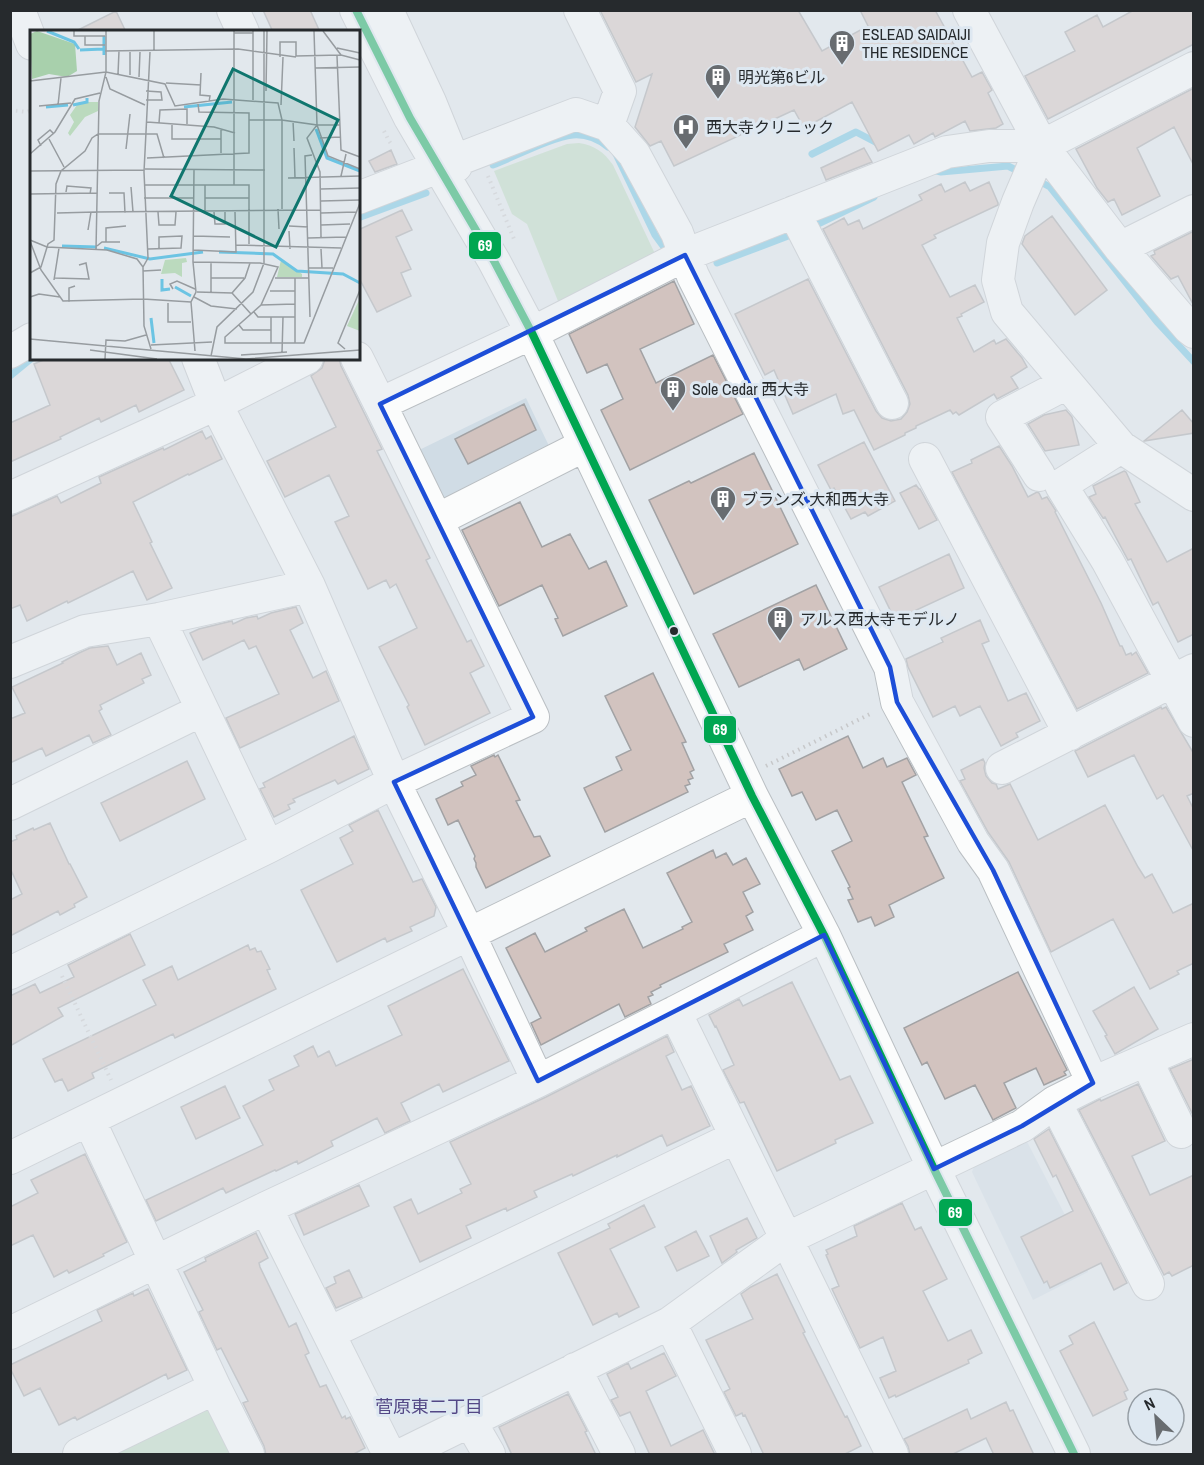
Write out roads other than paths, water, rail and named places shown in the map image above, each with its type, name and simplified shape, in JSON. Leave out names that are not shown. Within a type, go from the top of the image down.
[{"type":"street","points":[[19,10],[30,39]]},
{"type":"street","points":[[233,10],[242,30]]},
{"type":"street","points":[[356,10],[410,118],[446,164],[532,333],[585,445],[758,782],[824,935],[934,1169],[1074,1455]]},
{"type":"street","points":[[387,10],[430,102],[446,164]]},
{"type":"street","points":[[580,10],[620,92],[608,125]]},
{"type":"street","points":[[969,10],[1042,146],[1120,249],[1194,332]]},
{"type":"street","points":[[380,404],[532,333],[685,255],[947,152],[989,147],[1042,146],[1194,68]]},
{"type":"street","points":[[360,197],[576,114],[608,125],[634,154],[677,233],[698,286],[890,667],[897,702],[973,842],[993,870],[1093,1083]]},
{"type":"street","points":[[1042,146],[1003,243],[998,280],[1007,312],[1121,447],[1194,495]]},
{"type":"street","points":[[1120,249],[1194,211]]},
{"type":"street","points":[[794,212],[892,404]]},
{"type":"street","points":[[10,352],[30,340]]},
{"type":"street","points":[[199,360],[216,404],[309,586],[394,782],[538,1081]]},
{"type":"street","points":[[10,498],[216,404],[303,360]]},
{"type":"street","points":[[10,974],[394,782],[533,717],[358,360]]},
{"type":"street","points":[[1039,475],[1002,417],[1067,383]]},
{"type":"street","points":[[437,520],[585,445]]},
{"type":"street","points":[[1121,447],[1061,485],[1183,676],[1194,721]]},
{"type":"street","points":[[925,459],[1070,734]]},
{"type":"street","points":[[10,662],[85,631],[159,619],[309,586]]},
{"type":"street","points":[[159,619],[268,847]]},
{"type":"street","points":[[1002,768],[1183,676]]},
{"type":"street","points":[[10,804],[202,710]]},
{"type":"street","points":[[10,1158],[469,934],[758,782]]},
{"type":"street","points":[[10,1333],[266,1208],[538,1081],[824,935]]},
{"type":"street","points":[[675,1012],[892,1455]]},
{"type":"street","points":[[403,1455],[670,1323],[786,1239],[1022,1126],[1055,1102],[1093,1083],[1194,1039]]},
{"type":"street","points":[[1146,1060],[1181,1132]]},
{"type":"street","points":[[1055,1102],[1148,1284]]},
{"type":"street","points":[[89,1120],[248,1455]]},
{"type":"street","points":[[329,1333],[736,1137]]},
{"type":"street","points":[[266,1208],[389,1455]]},
{"type":"street","points":[[670,1323],[735,1455]]},
{"type":"street","points":[[575,1369],[619,1455]]},
{"type":"street","points":[[80,1455],[215,1388]]},
{"type":"street","points":[[470,1421],[489,1455]]},
{"type":"waterway","points":[[812,154],[856,132],[879,144]]},
{"type":"waterway","points":[[493,165],[544,143],[573,135],[592,138],[608,147]]},
{"type":"waterway","points":[[616,154],[655,235],[666,250]]},
{"type":"waterway","points":[[933,170],[941,172],[1008,166],[1022,173]]},
{"type":"waterway","points":[[1035,179],[1050,187],[1158,323],[1194,362]]},
{"type":"waterway","points":[[360,217],[426,193]]},
{"type":"waterway","points":[[818,224],[874,197]]},
{"type":"waterway","points":[[717,263],[796,233]]},
{"type":"waterway","points":[[10,376],[30,360]]},
{"type":"place","name":"ESLEAD SAIDAIJI THE RESIDENCE","points":[[842,66]]},
{"type":"place","name":"明光第6ビル","points":[[718,100]]},
{"type":"place","name":"西大寺クリニック","points":[[686,150]]},
{"type":"place","name":"Sole Cedar 西大寺","points":[[673,412]]},
{"type":"place","name":"ブランズ 大和西大寺","points":[[723,522]]},
{"type":"place","name":"アルス西大寺モデルノ","points":[[780,642]]},
{"type":"district","name":"菅原東二丁目","points":[[429,1406]]}]
